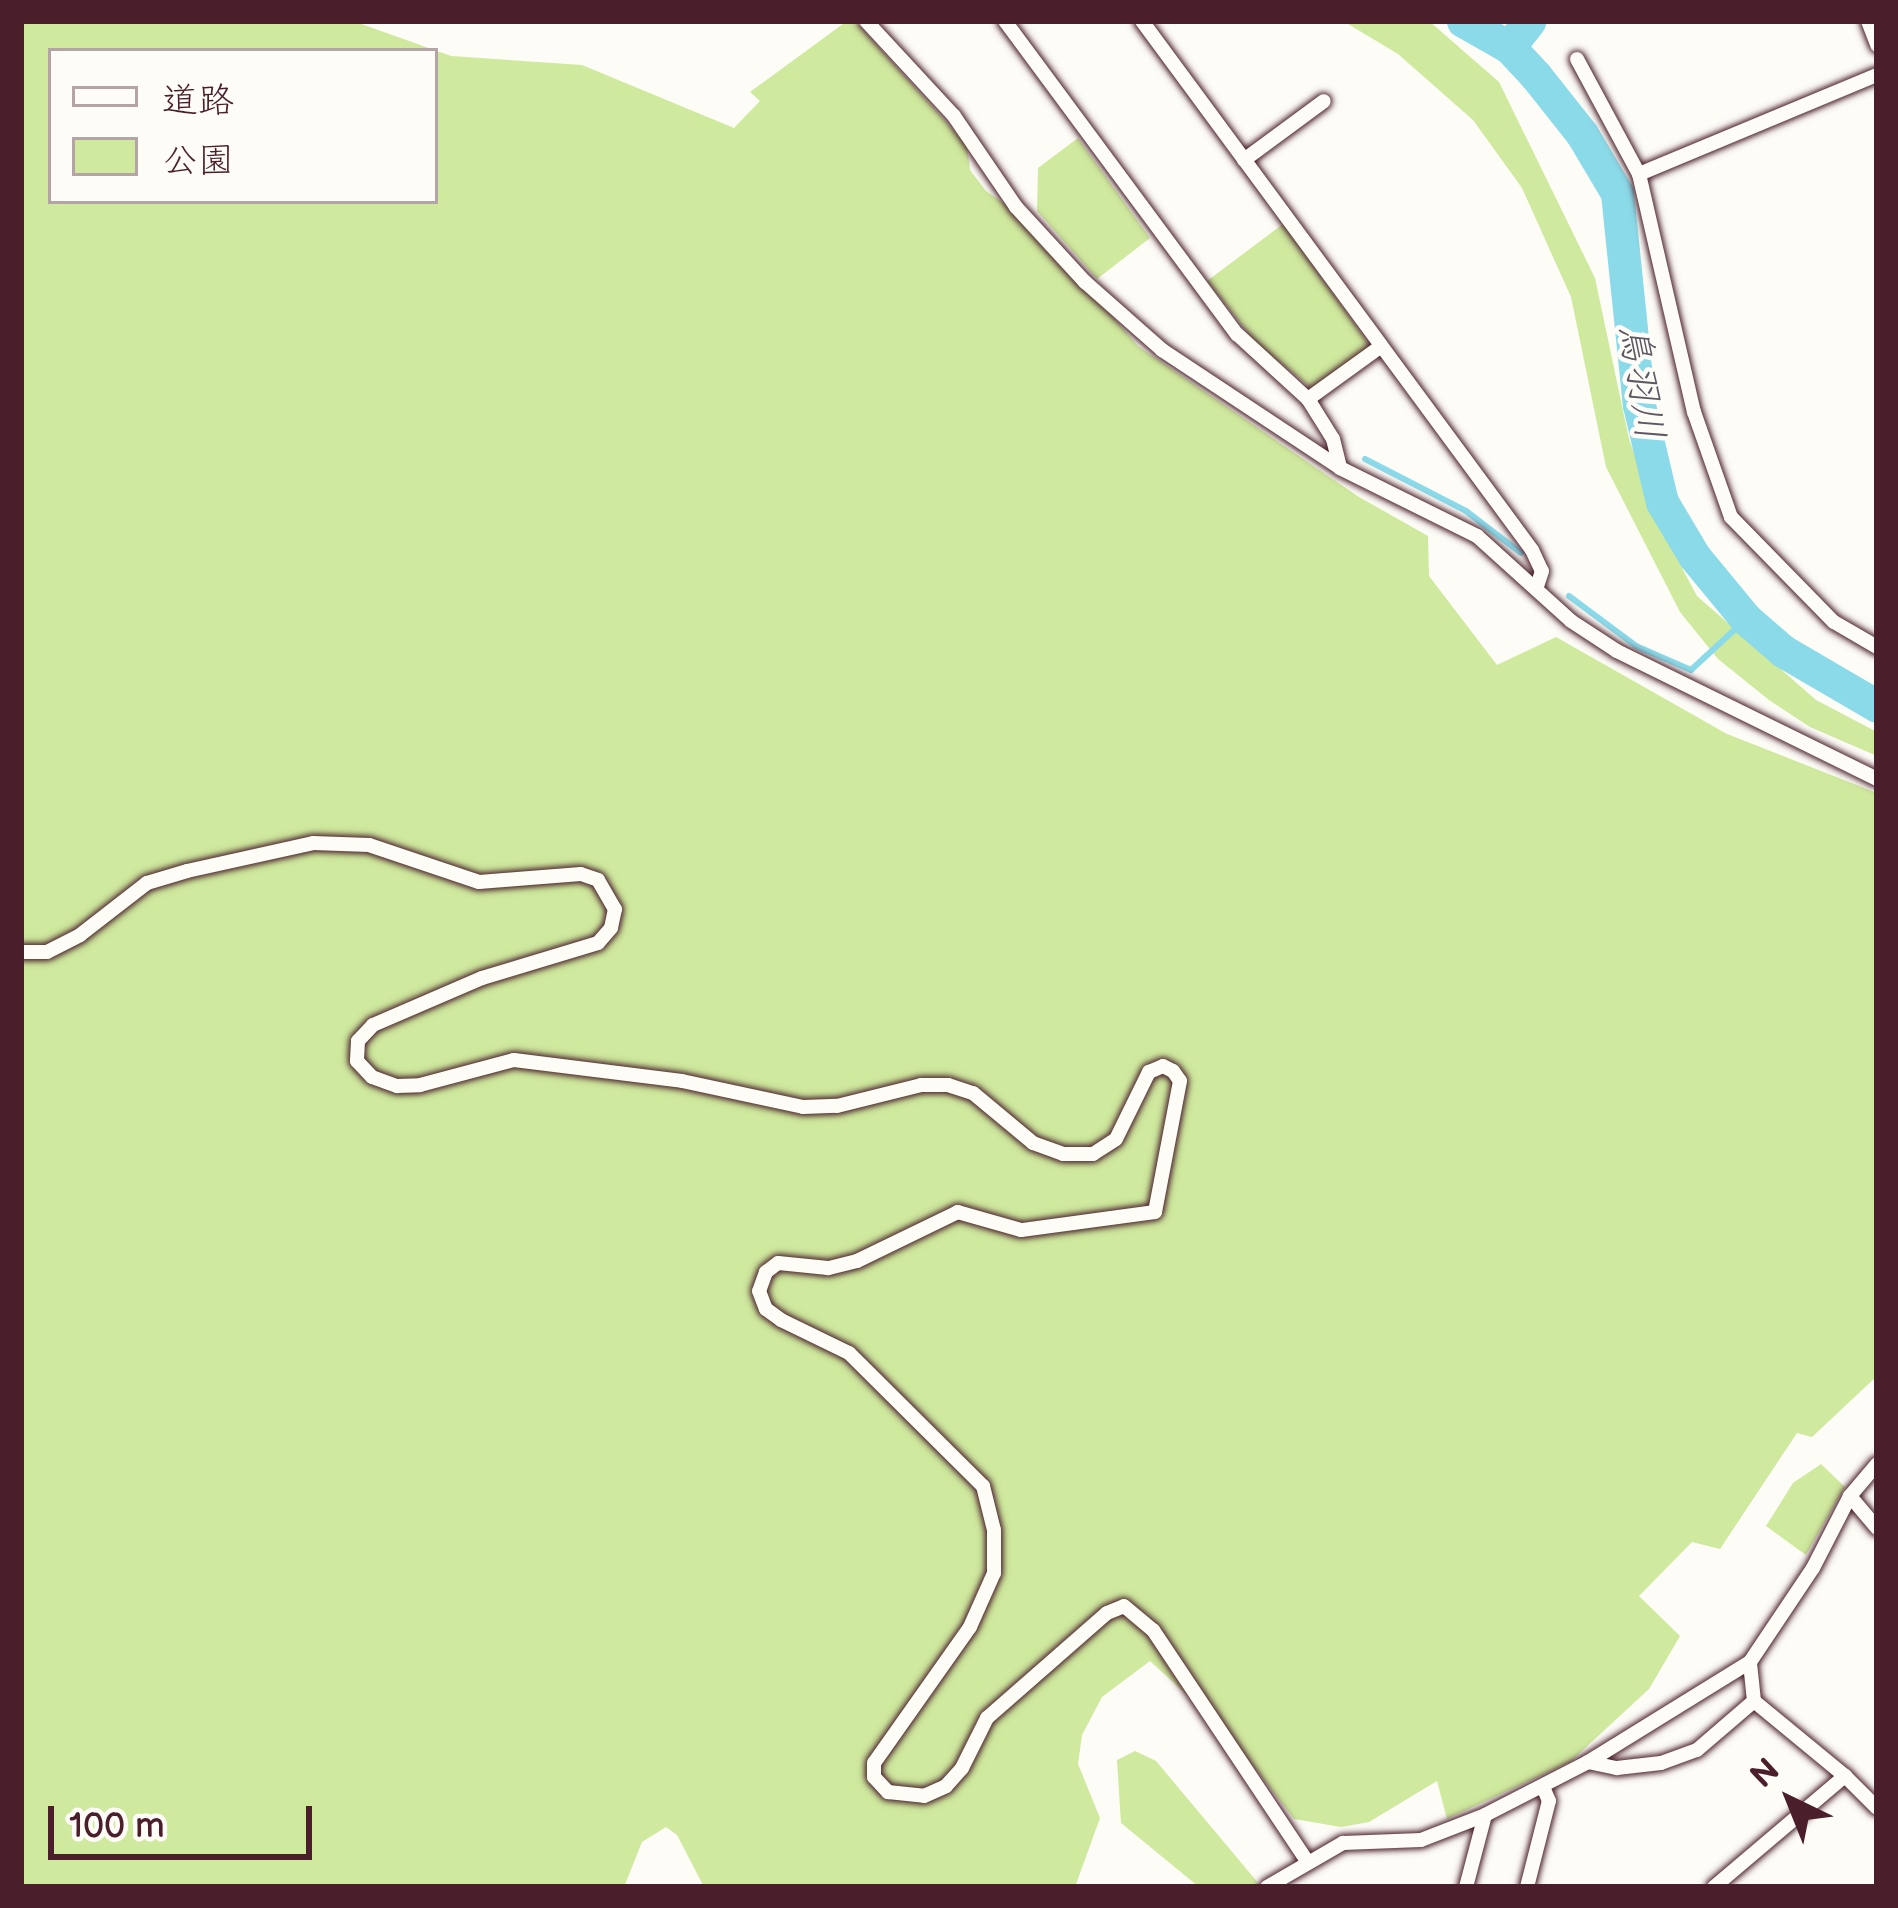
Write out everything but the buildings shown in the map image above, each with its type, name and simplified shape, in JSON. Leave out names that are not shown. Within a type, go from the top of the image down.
[{"type":"street","points":[[866,21],[954,116],[1016,208],[1085,283],[1162,350],[1340,468],[1477,536],[1570,621],[1617,651],[1877,779]]},
{"type":"street","points":[[1005,21],[1237,334],[1308,399],[1334,439],[1340,468]]},
{"type":"street","points":[[1142,21],[1532,550],[1542,571],[1536,589]]},
{"type":"street","points":[[1868,21],[1877,45]]},
{"type":"street","points":[[1577,59],[1639,173],[1694,412],[1731,517],[1834,622],[1877,647]]},
{"type":"street","points":[[1639,173],[1877,75]]},
{"type":"street","points":[[1244,160],[1324,101]]},
{"type":"street","points":[[1308,399],[1380,347]]},
{"type":"street","points":[[21,952],[47,952],[80,935],[147,883],[313,843],[369,844],[479,882],[581,874],[598,880],[615,909],[611,928],[598,943],[482,979],[395,1011],[373,1025],[358,1042],[358,1061],[372,1077],[397,1086],[420,1085],[514,1060],[682,1081],[803,1107],[837,1106],[921,1085],[948,1085],[973,1093],[1033,1143],[1064,1154],[1093,1154],[1116,1139],[1149,1072],[1163,1066],[1174,1071],[1180,1081],[1155,1212],[1021,1230],[958,1212],[857,1262],[828,1268],[778,1263],[766,1272],[759,1291],[766,1309],[781,1320],[849,1353],[983,1486],[994,1530],[989,1589],[970,1628],[874,1763],[874,1778],[888,1792],[924,1796],[946,1786],[962,1768],[987,1718],[1107,1613],[1124,1606],[1153,1630],[1307,1861]]},
{"type":"street","points":[[1267,1887],[1343,1844],[1421,1840],[1485,1815],[1588,1762],[1750,1662],[1813,1568],[1850,1496],[1877,1464]]},
{"type":"street","points":[[1850,1496],[1877,1528]]},
{"type":"street","points":[[1750,1662],[1754,1701],[1877,1808]]},
{"type":"street","points":[[1588,1762],[1617,1768],[1661,1763],[1697,1750],[1754,1701]]},
{"type":"street","points":[[1714,1887],[1845,1776]]},
{"type":"street","points":[[1527,1887],[1549,1801],[1544,1787]]},
{"type":"street","points":[[1466,1887],[1485,1815]]},
{"type":"green space","points":[[21,21],[353,21],[429,48],[48,48],[48,204],[438,204],[438,51],[582,65],[734,128],[760,101],[750,92],[847,21],[855,21],[967,145],[970,170],[986,191],[1030,221],[1138,346],[1359,497],[1428,536],[1429,576],[1497,665],[1556,637],[1727,734],[1877,793],[1877,1376],[1812,1437],[1797,1433],[1720,1549],[1692,1542],[1639,1596],[1680,1636],[1649,1689],[1570,1762],[1447,1819],[1437,1781],[1369,1822],[1341,1827],[1294,1819],[1226,1731],[1150,1661],[1102,1697],[1082,1735],[1078,1764],[1100,1818],[1075,1887],[704,1887],[677,1835],[666,1827],[642,1842],[624,1887],[21,1887]]},
{"type":"green space","points":[[1343,21],[1429,21],[1499,82],[1595,278],[1629,439],[1667,540],[1697,596],[1816,700],[1877,732],[1877,756],[1810,727],[1769,700],[1718,659],[1680,612],[1606,467],[1571,297],[1522,188],[1473,120],[1398,54]]},
{"type":"green space","points":[[1078,138],[1150,238],[1097,279],[1037,211],[1038,168]]},
{"type":"green space","points":[[1283,224],[1375,352],[1320,395],[1256,343],[1207,281]]},
{"type":"green space","points":[[1821,1464],[1845,1487],[1806,1555],[1766,1526],[1793,1483]]},
{"type":"green space","points":[[1135,1751],[1156,1761],[1259,1884],[1199,1887],[1121,1823],[1117,1760]]},
{"type":"waterway","name":"鳥羽川","points":[[1463,21],[1509,47],[1536,76],[1582,134],[1617,193],[1639,405],[1662,502],[1694,556],[1746,619],[1783,651],[1877,706]]},
{"type":"waterway","points":[[1509,47],[1529,21]]},
{"type":"waterway","points":[[1365,459],[1466,511],[1521,553]]},
{"type":"waterway","points":[[1569,596],[1636,646],[1691,670],[1746,619]]}]
